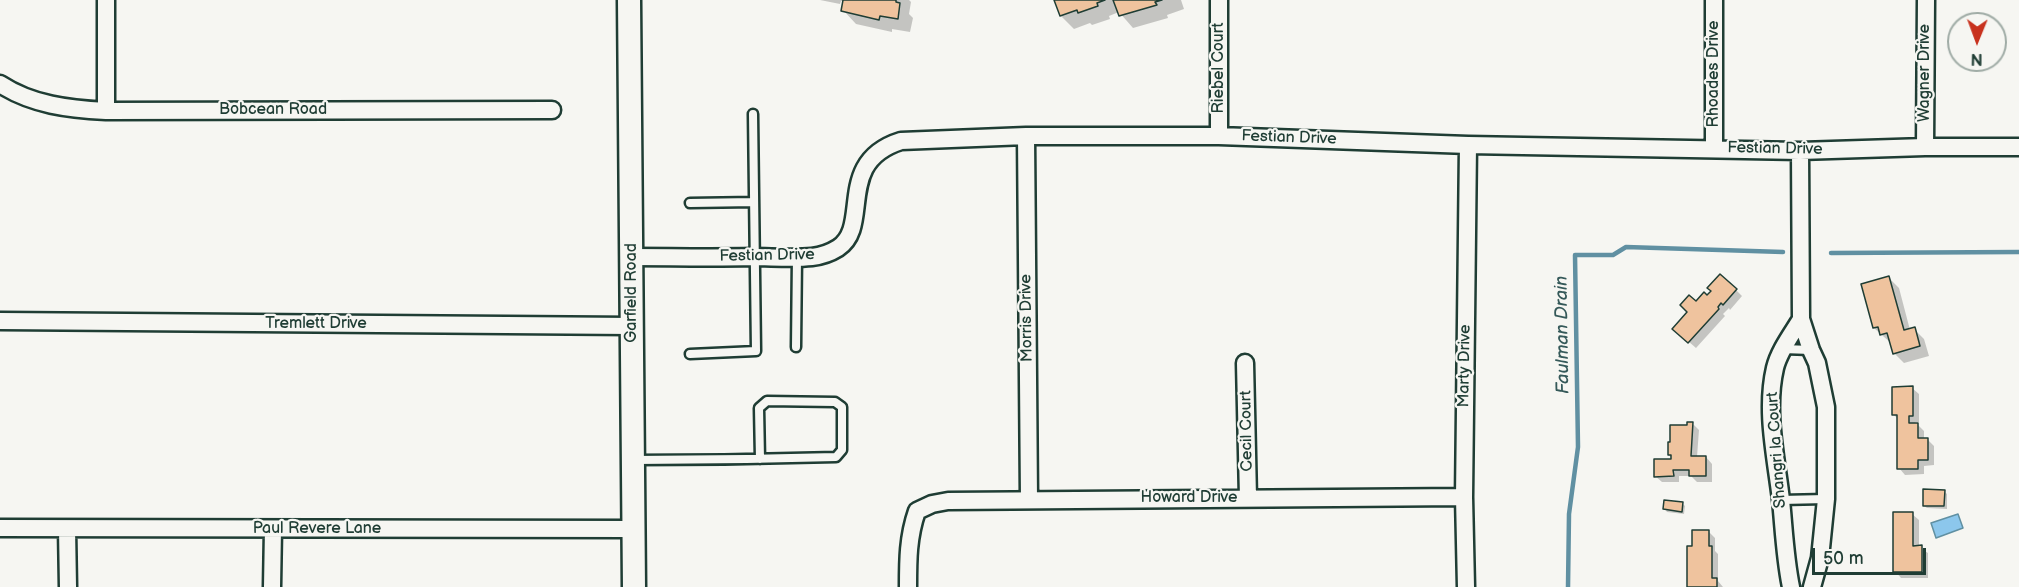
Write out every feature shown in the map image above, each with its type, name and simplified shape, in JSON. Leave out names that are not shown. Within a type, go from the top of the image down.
[{"type":"main road","name":"Garfield Road","points":[[629,0],[634,587]]},
{"type":"street","points":[[105,111],[106,0]]},
{"type":"street","name":"Riebel Court","points":[[1219,0],[1220,136]]},
{"type":"street","name":"Rhoades Drive","points":[[1714,0],[1714,148]]},
{"type":"street","name":"Wagner Drive","points":[[1925,147],[1926,0]]},
{"type":"street","name":"Bobcean Road","points":[[0,84],[44,104],[65,109],[105,111],[552,110]]},
{"type":"street","name":"Festian Drive","points":[[631,257],[797,257],[826,254],[843,244],[849,232],[860,178],[876,153],[887,145],[901,141],[1026,136],[1220,136],[1468,145],[1800,151],[2019,147]]},
{"type":"street","name":"Morris Drive","points":[[1026,136],[1029,499]]},
{"type":"street","name":"Marty Drive","points":[[1466,587],[1464,497],[1468,145]]},
{"type":"street","points":[[1800,151],[1801,319],[1810,350],[1817,363],[1826,407],[1826,499],[1820,558],[1812,587]]},
{"type":"street","name":"Shangri la Court","points":[[1791,587],[1786,564],[1772,413],[1774,374],[1783,350],[1801,319]]},
{"type":"street","name":"Tremlett Drive","points":[[0,321],[632,326]]},
{"type":"street","name":"Cecil Court","points":[[1245,363],[1248,498]]},
{"type":"street","name":"Howard Drive","points":[[908,587],[910,529],[917,511],[932,504],[948,501],[1464,497]]},
{"type":"street","name":"Paul Revere Lane","points":[[0,528],[634,529]]},
{"type":"street","points":[[67,528],[68,587]]},
{"type":"street","points":[[272,587],[273,529]]},
{"type":"lane","points":[[690,354],[756,351],[753,114]]},
{"type":"lane","points":[[690,203],[754,202]]},
{"type":"lane","points":[[796,347],[797,257]]},
{"type":"lane","points":[[1783,350],[1810,350]]},
{"type":"lane","points":[[633,460],[760,459],[836,458],[842,450],[842,407],[835,402],[767,401],[759,408],[760,459]]},
{"type":"lane","points":[[1780,500],[1826,499]]},
{"type":"water","points":[[1958,514],[1963,528],[1936,538],[1931,523]]},
{"type":"building","points":[[843,0],[896,0],[900,3],[898,19],[880,16],[879,20],[841,11]]},
{"type":"building","points":[[1054,0],[1105,0],[1097,3],[1098,6],[1060,16]]},
{"type":"building","points":[[1113,0],[1162,0],[1155,2],[1157,5],[1119,16]]},
{"type":"building","points":[[1720,274],[1737,289],[1723,305],[1721,303],[1719,309],[1688,343],[1672,329],[1687,312],[1680,305],[1689,295],[1696,301],[1704,292],[1707,295],[1711,291],[1707,288]]},
{"type":"building","points":[[1889,276],[1904,330],[1915,327],[1920,346],[1893,354],[1887,333],[1880,335],[1878,327],[1873,328],[1861,284]]},
{"type":"building","points":[[1913,386],[1913,416],[1909,416],[1909,423],[1918,423],[1918,438],[1928,438],[1928,460],[1918,460],[1918,469],[1897,469],[1897,415],[1892,415],[1892,387]]},
{"type":"building","points":[[1687,422],[1693,422],[1691,456],[1706,456],[1706,476],[1689,476],[1689,470],[1673,470],[1674,476],[1654,477],[1654,459],[1671,459],[1671,455],[1668,455],[1670,425],[1687,425]]},
{"type":"building","points":[[1923,489],[1945,490],[1944,506],[1923,506]]},
{"type":"building","points":[[1664,500],[1683,502],[1682,512],[1663,509]]},
{"type":"building","points":[[1893,512],[1913,512],[1913,546],[1922,545],[1922,572],[1893,572]]},
{"type":"building","points":[[1692,530],[1709,530],[1709,546],[1712,546],[1712,578],[1717,578],[1717,587],[1687,587],[1687,546],[1692,546]]},
{"type":"waterway","name":"Faulman Drain","points":[[1568,587],[1569,514],[1578,447],[1575,255],[1613,255],[1626,247],[1783,252]]},
{"type":"waterway","name":"Faulman Drain","points":[[1831,253],[2019,252]]}]
